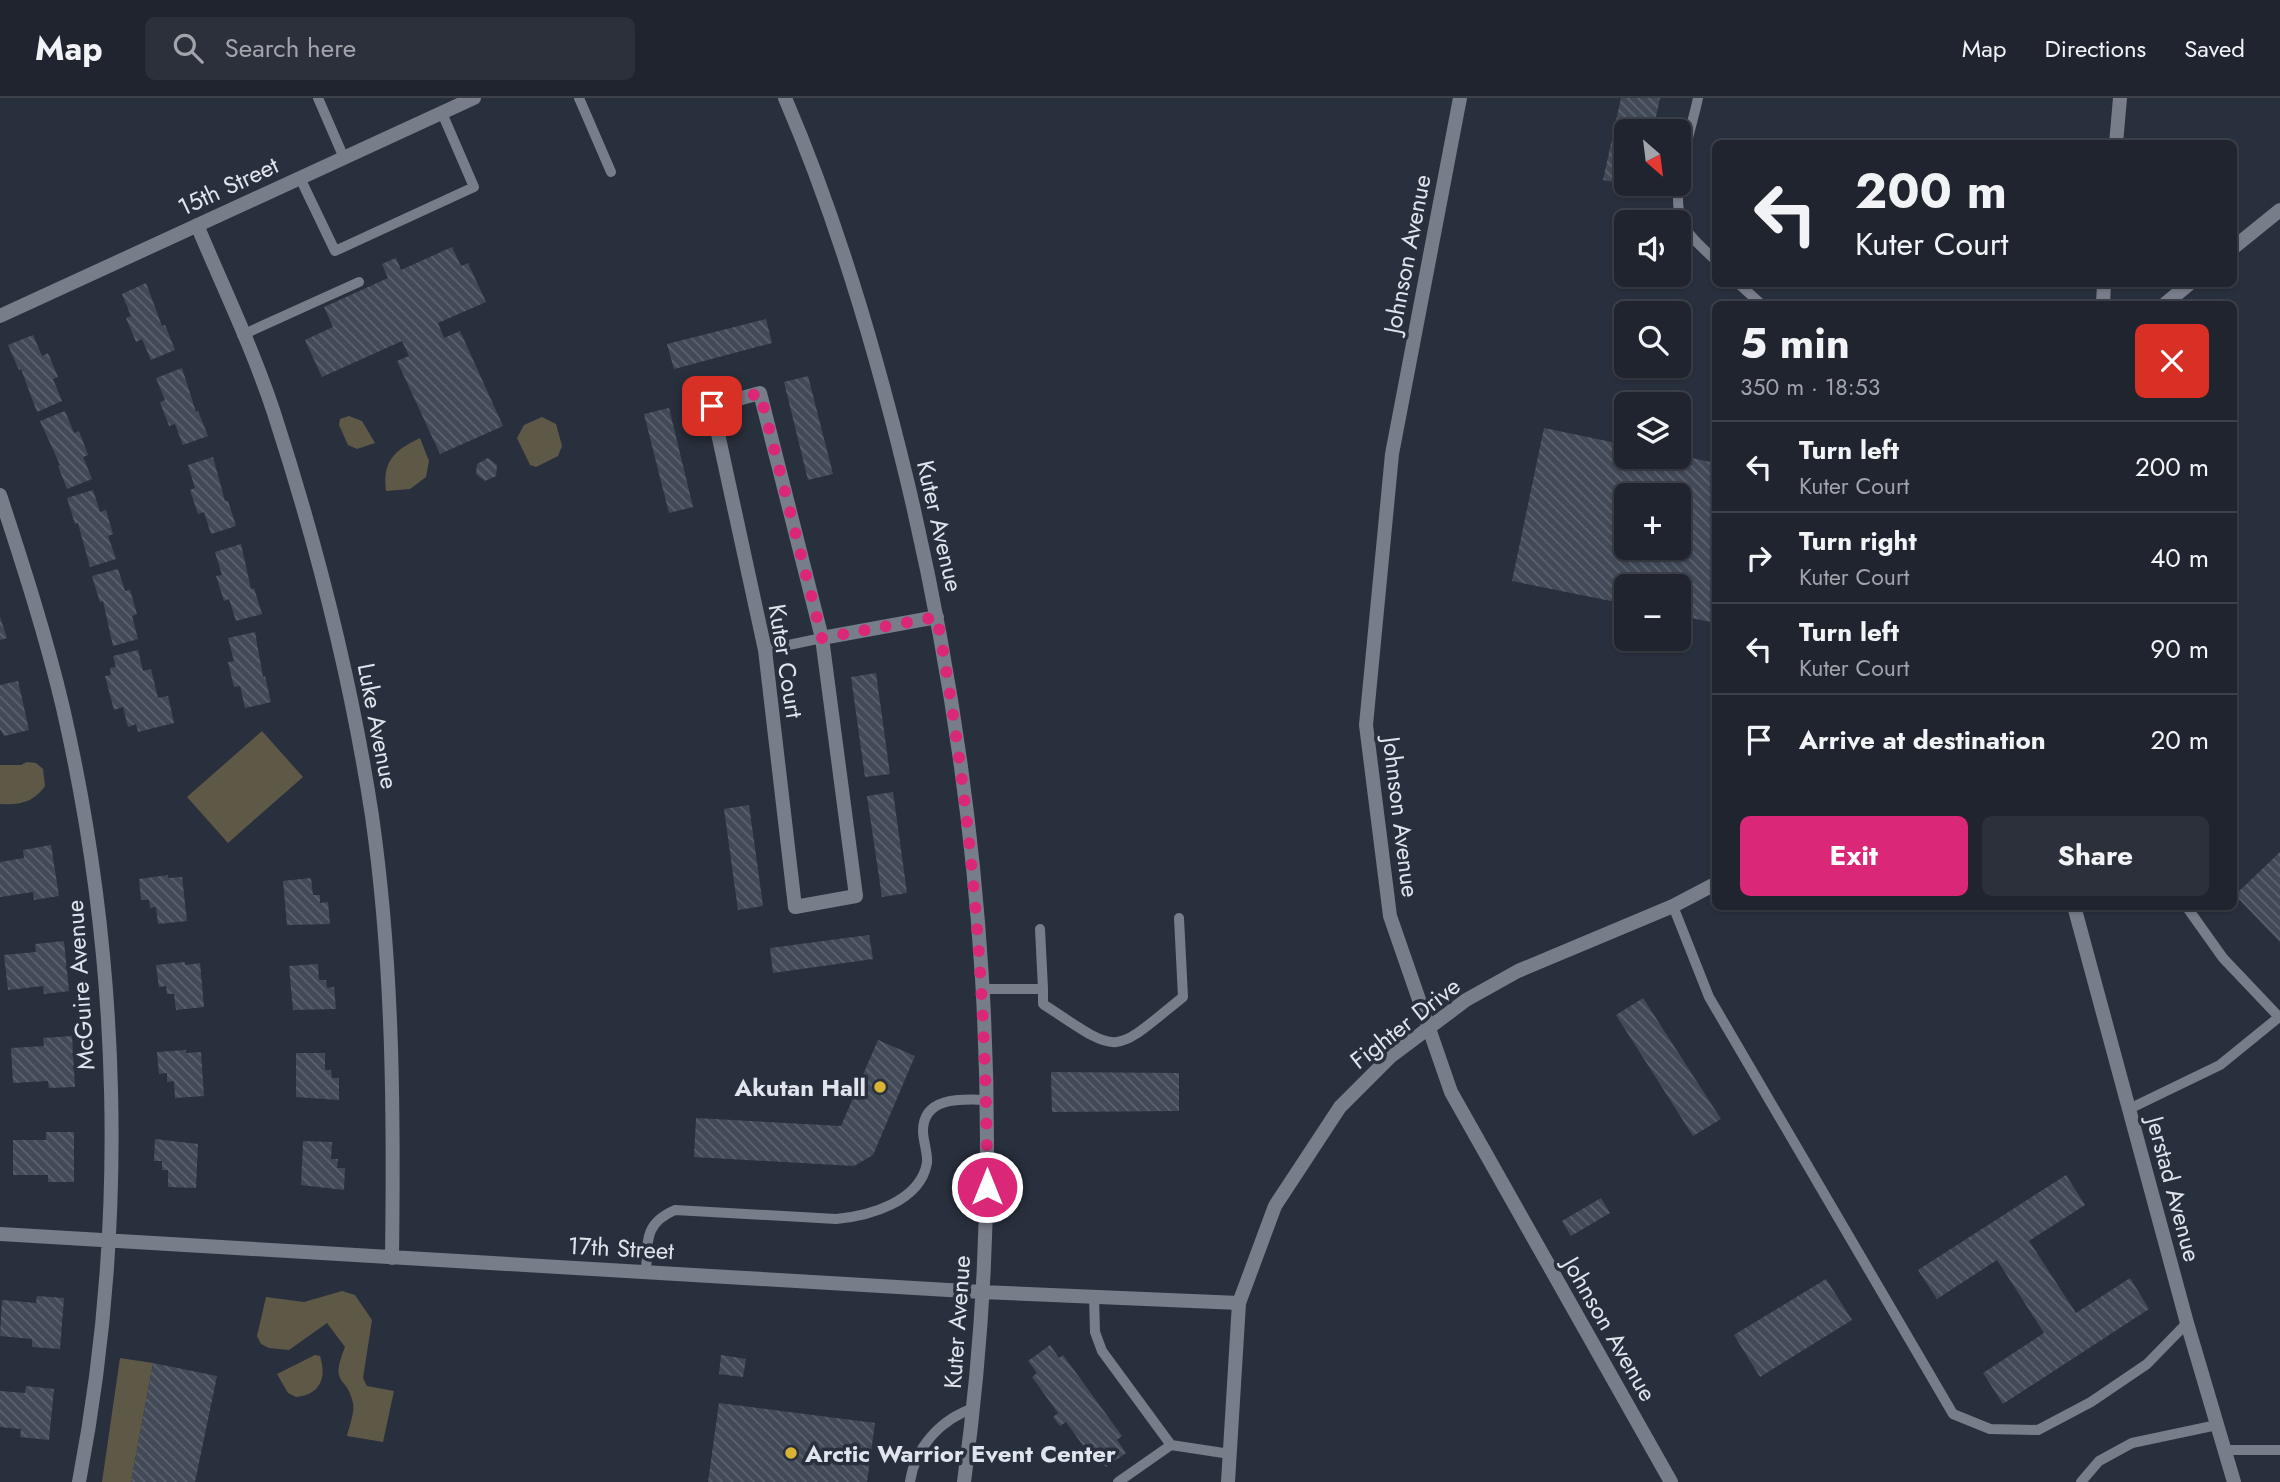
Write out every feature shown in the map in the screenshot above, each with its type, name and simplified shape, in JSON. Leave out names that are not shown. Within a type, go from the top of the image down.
[{"type":"street","name":"15th Street","points":[[0,316],[474,98]]},
{"type":"street","name":"Kuter Avenue","points":[[785,98],[843,254],[880,373],[937,617],[955,718],[968,822],[983,989],[987,1100],[987,1205],[982,1292],[974,1408],[964,1482]]},
{"type":"street","name":"Johnson Avenue","points":[[1460,98],[1392,454],[1366,725],[1390,916],[1451,1092],[1671,1482]]},
{"type":"street","points":[[2116,140],[2120,98]]},
{"type":"street","points":[[2237,245],[2280,210]]},
{"type":"street","name":"Luke Avenue","points":[[197,225],[273,409],[316,550],[353,709],[372,817],[391,1018],[394,1119],[392,1258]]},
{"type":"street","points":[[2169,301],[2185,287]]},
{"type":"street","name":"Kuter Court","points":[[760,393],[822,638],[856,896],[795,907],[765,650],[712,406],[760,393]]},
{"type":"street","name":"McGuire Avenue","points":[[0,495],[40,621],[63,709],[91,850],[108,989],[110,1243],[87,1440],[79,1482]]},
{"type":"street","name":"Kuter Court","points":[[822,638],[937,617]]},
{"type":"street","name":"Fighter Drive","points":[[1228,1482],[1239,1303],[1275,1206],[1340,1107],[1390,1057],[1466,1000],[1518,971],[1673,906],[1712,886]]},
{"type":"street","name":"Jerstad Avenue","points":[[2075,910],[2187,1323],[2234,1482]]},
{"type":"street","name":"17th Street","points":[[0,1234],[110,1243],[982,1292],[1239,1303]]},
{"type":"lane","points":[[318,98],[344,158]]},
{"type":"lane","points":[[579,98],[611,173]]},
{"type":"lane","points":[[1698,98],[1676,197],[1682,222],[1693,239],[1712,257]]},
{"type":"lane","points":[[300,178],[335,251],[438,204],[474,187],[442,113]]},
{"type":"lane","points":[[242,335],[359,282]]},
{"type":"lane","points":[[1743,287],[1758,301]]},
{"type":"lane","points":[[765,650],[822,638]]},
{"type":"lane","points":[[1673,906],[1709,997],[1953,1414],[1990,1429],[2038,1430],[2091,1402],[2147,1364],[2187,1323]]},
{"type":"lane","points":[[2129,1109],[2220,1065],[2279,1017],[2223,958],[2189,910]]},
{"type":"lane","points":[[1040,929],[1043,1004],[1096,1039],[1115,1044],[1130,1040],[1183,997],[1179,918]]},
{"type":"lane","points":[[983,989],[1043,989]]},
{"type":"lane","points":[[646,1272],[652,1226],[660,1217],[675,1210],[836,1219],[857,1217],[902,1198],[919,1182],[927,1162],[923,1130],[925,1117],[933,1107],[946,1101],[987,1100]]},
{"type":"lane","points":[[1094,1296],[1095,1332],[1102,1351],[1171,1445]]},
{"type":"lane","points":[[910,1482],[912,1466],[927,1441],[944,1424],[974,1408]]},
{"type":"lane","points":[[2081,1482],[2099,1461],[2132,1443],[2217,1425]]},
{"type":"lane","points":[[1118,1482],[1171,1445],[1230,1454]]},
{"type":"lane","points":[[2224,1450],[2280,1450]]},
{"type":"shaded area","points":[[349,416],[362,421],[375,443],[357,449],[348,445],[339,425],[340,419]]},
{"type":"shaded area","points":[[542,417],[556,424],[562,446],[558,456],[536,467],[530,465],[517,438],[524,425]]},
{"type":"shaded area","points":[[420,438],[429,461],[426,477],[410,489],[386,491],[388,464],[397,452]]},
{"type":"shaded area","points":[[262,731],[303,777],[228,843],[187,797]]},
{"type":"shaded area","points":[[27,762],[36,763],[43,769],[45,786],[36,796],[25,802],[0,804],[0,765],[21,765]]},
{"type":"shaded area","points":[[342,1291],[355,1295],[372,1320],[363,1378],[367,1386],[394,1391],[383,1442],[347,1436],[353,1407],[350,1394],[339,1375],[345,1347],[327,1323],[289,1350],[269,1348],[261,1344],[257,1336],[266,1297],[304,1302]]},
{"type":"shaded area","points":[[315,1355],[320,1356],[322,1364],[320,1384],[304,1396],[296,1397],[288,1393],[277,1374]]},
{"type":"shaded area","points":[[120,1358],[153,1363],[131,1482],[102,1482]]},
{"type":"building","points":[[1621,98],[1660,98],[1656,119],[1616,119]]},
{"type":"building","points":[[1614,130],[1614,182],[1603,180]]},
{"type":"building","points":[[452,247],[461,266],[468,263],[486,302],[438,323],[444,338],[460,331],[503,426],[440,454],[397,361],[409,356],[402,341],[322,377],[305,340],[333,327],[324,307],[388,278],[382,264],[396,258],[401,270]]},
{"type":"building","points":[[146,283],[162,326],[165,325],[175,350],[151,360],[142,339],[136,342],[126,318],[131,316],[122,294]]},
{"type":"building","points":[[766,319],[772,343],[674,369],[667,344]]},
{"type":"building","points":[[33,335],[42,356],[48,353],[58,377],[53,379],[62,401],[37,412],[21,369],[19,370],[8,345]]},
{"type":"building","points":[[182,368],[196,412],[198,411],[208,436],[183,445],[175,424],[169,426],[160,402],[165,400],[156,378]]},
{"type":"building","points":[[808,376],[833,474],[808,480],[784,382]]},
{"type":"building","points":[[669,408],[693,507],[669,513],[644,414]]},
{"type":"building","points":[[65,411],[74,433],[79,431],[88,455],[83,457],[92,479],[67,489],[58,466],[60,465],[40,421]]},
{"type":"building","points":[[1544,428],[1614,443],[1614,469],[1691,469],[1691,458],[1712,462],[1712,622],[1691,618],[1691,574],[1614,574],[1614,602],[1512,581]]},
{"type":"building","points":[[213,457],[225,501],[228,501],[236,526],[211,534],[204,512],[198,514],[190,490],[195,488],[188,465]]},
{"type":"building","points":[[488,458],[497,465],[496,476],[485,481],[476,474],[477,464]]},
{"type":"building","points":[[93,490],[100,512],[106,510],[113,534],[108,536],[116,559],[90,567],[78,523],[75,524],[67,498]]},
{"type":"building","points":[[241,544],[251,589],[254,588],[262,614],[236,621],[229,599],[224,601],[216,576],[222,575],[215,552]]},
{"type":"building","points":[[118,569],[125,591],[130,590],[137,614],[132,616],[138,639],[113,646],[103,601],[100,602],[92,576]]},
{"type":"building","points":[[0,617],[7,638],[0,640]]},
{"type":"building","points":[[255,632],[263,677],[265,676],[271,702],[245,708],[240,686],[234,687],[228,662],[234,661],[228,638]]},
{"type":"building","points":[[138,650],[143,671],[151,669],[158,698],[168,696],[174,723],[138,732],[136,724],[128,727],[123,707],[114,710],[105,676],[111,675],[110,668],[116,667],[113,656]]},
{"type":"building","points":[[876,673],[890,774],[865,777],[851,677]]},
{"type":"building","points":[[18,681],[29,730],[4,736],[0,729],[0,685]]},
{"type":"building","points":[[893,792],[907,893],[882,897],[867,796]]},
{"type":"building","points":[[749,805],[763,906],[738,910],[724,809]]},
{"type":"building","points":[[51,845],[59,896],[34,900],[33,892],[0,897],[0,862],[24,858],[23,850]]},
{"type":"building","points":[[2280,852],[2280,942],[2237,897],[2237,893]]},
{"type":"building","points":[[168,875],[168,878],[182,877],[187,921],[158,924],[156,907],[150,908],[149,900],[141,900],[139,879]]},
{"type":"building","points":[[311,878],[313,895],[320,895],[320,903],[328,902],[330,924],[287,925],[283,881]]},
{"type":"building","points":[[869,935],[873,959],[773,973],[770,948]]},
{"type":"building","points":[[64,941],[69,991],[44,994],[43,986],[8,990],[4,955],[36,952],[35,944]]},
{"type":"building","points":[[185,962],[185,965],[200,963],[204,1007],[176,1010],[174,994],[167,994],[166,986],[159,987],[156,965]]},
{"type":"building","points":[[318,964],[319,980],[326,980],[327,988],[334,987],[336,1009],[293,1010],[289,966]]},
{"type":"building","points":[[1643,998],[1721,1119],[1693,1136],[1616,1015]]},
{"type":"building","points":[[72,1036],[75,1087],[49,1088],[48,1081],[13,1083],[11,1048],[44,1046],[43,1038]]},
{"type":"building","name":"Akutan Hall","points":[[878,1040],[915,1056],[873,1155],[854,1166],[694,1157],[696,1118],[841,1126]]},
{"type":"building","points":[[186,1050],[186,1053],[201,1052],[204,1096],[175,1098],[174,1081],[167,1082],[167,1073],[159,1074],[157,1052]]},
{"type":"building","points":[[296,1053],[325,1053],[325,1070],[331,1070],[332,1078],[339,1078],[339,1100],[296,1097]]},
{"type":"building","points":[[1051,1072],[1179,1073],[1179,1111],[1052,1112]]},
{"type":"building","points":[[46,1132],[74,1132],[74,1182],[48,1182],[48,1175],[13,1175],[13,1140],[46,1140]]},
{"type":"building","points":[[155,1139],[198,1144],[196,1188],[168,1187],[168,1170],[162,1170],[162,1161],[154,1161]]},
{"type":"building","points":[[303,1141],[332,1142],[331,1159],[338,1159],[337,1168],[345,1168],[344,1190],[301,1185]]},
{"type":"building","points":[[2066,1175],[2085,1205],[2029,1241],[2076,1313],[2130,1278],[2149,1309],[2003,1404],[1983,1373],[2044,1333],[1997,1260],[1937,1299],[1918,1270]]},
{"type":"building","points":[[1601,1198],[1610,1213],[1571,1236],[1562,1221]]},
{"type":"building","points":[[1826,1279],[1852,1320],[1760,1377],[1734,1335]]},
{"type":"building","points":[[37,1296],[64,1298],[60,1349],[32,1347],[32,1339],[0,1336],[2,1300],[36,1303]]},
{"type":"building","points":[[1050,1345],[1059,1358],[1063,1355],[1122,1436],[1117,1440],[1126,1453],[1106,1467],[1097,1455],[1092,1458],[1066,1422],[1060,1426],[1053,1417],[1058,1413],[1032,1377],[1037,1373],[1028,1361]]},
{"type":"building","points":[[721,1355],[746,1359],[743,1377],[719,1374]]},
{"type":"building","points":[[153,1363],[217,1376],[195,1482],[131,1482]]},
{"type":"building","points":[[26,1386],[54,1389],[49,1440],[20,1437],[21,1429],[0,1427],[0,1391],[25,1393]]},
{"type":"building","name":"Arctic Warrior Event Center","points":[[719,1403],[875,1423],[867,1482],[708,1482]]},
{"type":"place","name":"Akutan Hall","points":[[880,1087]]},
{"type":"place","name":"Arctic Warrior Event Center","points":[[791,1453]]},
{"type":"route","points":[[712,406],[760,393],[822,638],[937,617],[955,718],[982,968],[987,1187]]}]
